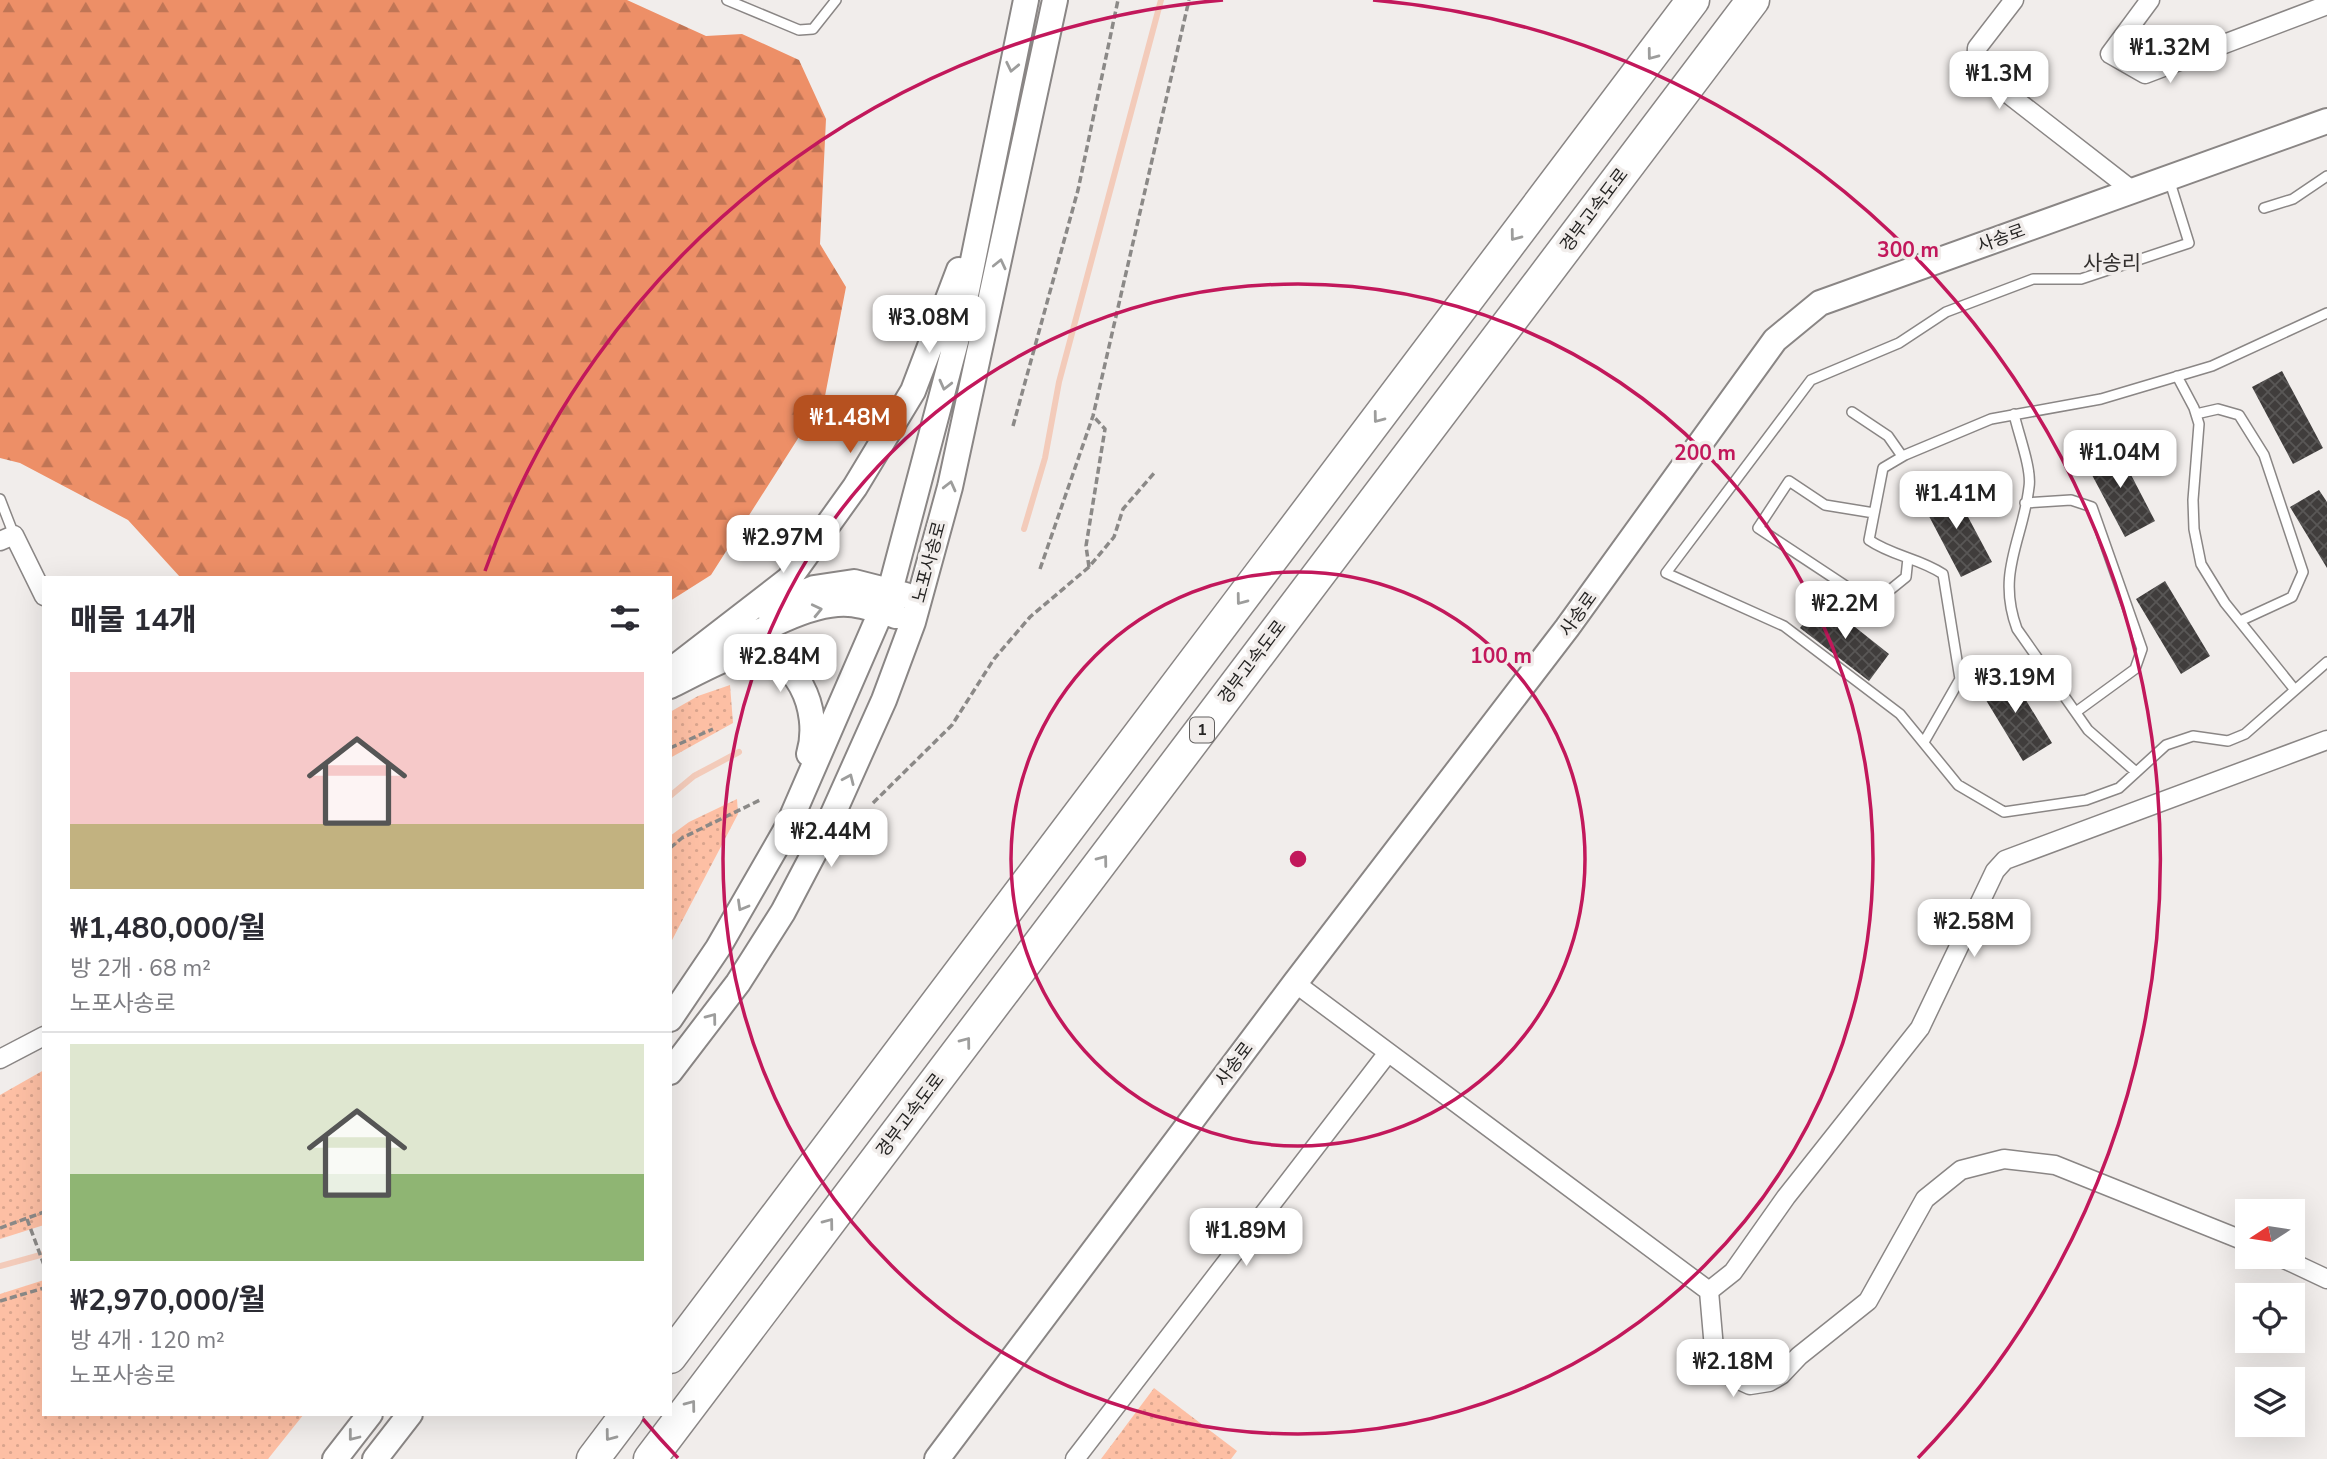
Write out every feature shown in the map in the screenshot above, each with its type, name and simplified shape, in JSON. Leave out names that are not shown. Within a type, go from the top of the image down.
[{"type":"highway","points":[[672,1354],[1693,0]]},
{"type":"highway","name":"경부고속도로","points":[[650,1459],[1753,0]]},
{"type":"highway","points":[[593,1459],[625,1416]]},
{"type":"main road","name":"노포사송로","points":[[672,1016],[718,948],[794,811],[886,601],[958,334],[1026,0]]},
{"type":"main road","name":"노포사송로","points":[[672,1069],[738,983],[789,901],[824,834],[884,700],[916,611],[950,487],[1055,0]]},
{"type":"main road","name":"사송로","points":[[937,1459],[1295,983],[1567,628],[1775,340],[1820,303],[2327,121]]},
{"type":"main road","points":[[672,670],[789,579],[869,467],[913,391],[983,207]]},
{"type":"main road","points":[[672,671],[772,603],[814,588],[854,582],[886,601],[916,611]]},
{"type":"main road","points":[[672,685],[768,626],[810,611],[847,604],[886,601]]},
{"type":"main road","points":[[672,685],[743,652],[771,655],[788,666],[799,678],[810,710],[814,738],[794,811]]},
{"type":"main road","points":[[335,1459],[368,1416]]},
{"type":"main road","points":[[375,1459],[408,1416]]},
{"type":"street","points":[[2014,0],[1977,48],[1976,69],[2133,191]]},
{"type":"street","points":[[2150,0],[2110,54],[2145,74],[2327,5]]},
{"type":"street","points":[[7,538],[42,593]]},
{"type":"street","points":[[1709,1291],[1733,1272],[1786,1197],[1920,1028],[1995,871],[2005,860],[2327,740]]},
{"type":"street","points":[[1295,983],[1709,1291],[1715,1360],[1728,1375],[1750,1385],[1769,1381],[1782,1374],[1799,1356],[1868,1301],[1925,1199],[1961,1170],[2004,1159],[2055,1165],[2235,1237]]},
{"type":"street","points":[[0,1059],[42,1037]]},
{"type":"street","points":[[1075,1459],[1387,1054]]},
{"type":"street","points":[[2305,1269],[2327,1279]]},
{"type":"lane","points":[[727,0],[799,30],[813,29],[836,0]]},
{"type":"lane","points":[[2263,208],[2293,199],[2327,176]]},
{"type":"lane","points":[[2169,178],[2189,243],[2081,279],[2033,279],[1946,312],[1899,343],[1811,380],[1667,573],[1784,626],[1900,714],[1958,785],[2004,812],[2086,800],[2119,788],[2166,745],[2193,736],[2228,741],[2245,734],[2327,662]]},
{"type":"lane","points":[[1924,742],[1959,679],[1943,574],[1927,563],[1885,551],[1869,540],[1883,468],[1902,456],[1991,419],[2101,399],[2211,366],[2327,313]]},
{"type":"lane","points":[[2177,376],[2199,424],[2193,476],[2194,519],[2201,564],[2225,603],[2295,690]]},
{"type":"lane","points":[[2196,414],[2218,409],[2239,415],[2264,455],[2303,572],[2292,597],[2240,621]]},
{"type":"lane","points":[[1852,412],[1888,436],[1902,456]]},
{"type":"lane","points":[[2014,414],[2030,485],[2011,553],[2011,612],[2017,629],[2088,730],[2136,772]]},
{"type":"lane","points":[[1874,513],[1825,505],[1789,481],[1758,528],[1867,600],[1885,594],[1906,577],[1908,558]]},
{"type":"lane","points":[[0,499],[7,538]]},
{"type":"lane","points":[[2025,503],[2071,500],[2092,507],[2143,649],[2135,669],[2076,712]]},
{"type":"path","points":[[1013,426],[1078,190],[1118,0]]},
{"type":"path","points":[[1040,569],[1093,416],[1189,0]]},
{"type":"path","points":[[1089,567],[1086,547],[1105,429],[1093,416]]},
{"type":"path","points":[[873,803],[952,725],[994,659],[1030,617],[1089,567],[1114,537],[1123,509],[1155,472]]},
{"type":"path","points":[[672,747],[713,729]]},
{"type":"path","points":[[672,846],[682,838],[760,800]]},
{"type":"path","points":[[0,1228],[42,1213]]},
{"type":"path","points":[[27,1219],[42,1260]]},
{"type":"path","points":[[0,1301],[42,1289]]},
{"type":"green space","points":[[0,0],[627,0],[706,36],[742,34],[799,60],[826,119],[820,244],[846,287],[825,396],[711,575],[672,600],[672,576],[179,576],[128,520],[20,463],[0,458]]},
{"type":"shaded area","points":[[730,685],[733,723],[672,757],[672,711],[698,696]]},
{"type":"shaded area","points":[[737,799],[738,814],[672,940],[672,835],[689,822]]},
{"type":"shaded area","points":[[42,1071],[42,1226],[0,1239],[0,1095]]},
{"type":"shaded area","points":[[42,1281],[42,1416],[302,1416],[268,1459],[0,1459],[0,1294]]},
{"type":"shaded area","points":[[1154,1388],[1237,1451],[1231,1459],[1101,1459]]},
{"type":"building","points":[[2282,371],[2323,448],[2293,464],[2252,387]]},
{"type":"building","points":[[2115,444],[2155,521],[2125,537],[2084,460]]},
{"type":"building","points":[[1951,485],[1992,562],[1961,577],[1921,501]]},
{"type":"building","points":[[2319,490],[2327,502],[2327,568],[2290,507]]},
{"type":"building","points":[[2165,581],[2210,656],[2181,674],[2136,599]]},
{"type":"building","points":[[1821,600],[1889,654],[1869,681],[1800,628]]},
{"type":"building","points":[[2007,669],[2052,743],[2023,761],[1978,687]]},
{"type":"waterway","points":[[1024,529],[1045,458],[1059,382],[1161,0]]},
{"type":"waterway","points":[[672,794],[694,776],[739,752]]},
{"type":"waterway","points":[[0,1266],[42,1255]]},
{"type":"district","name":"사송리","points":[[2112,263]]}]
